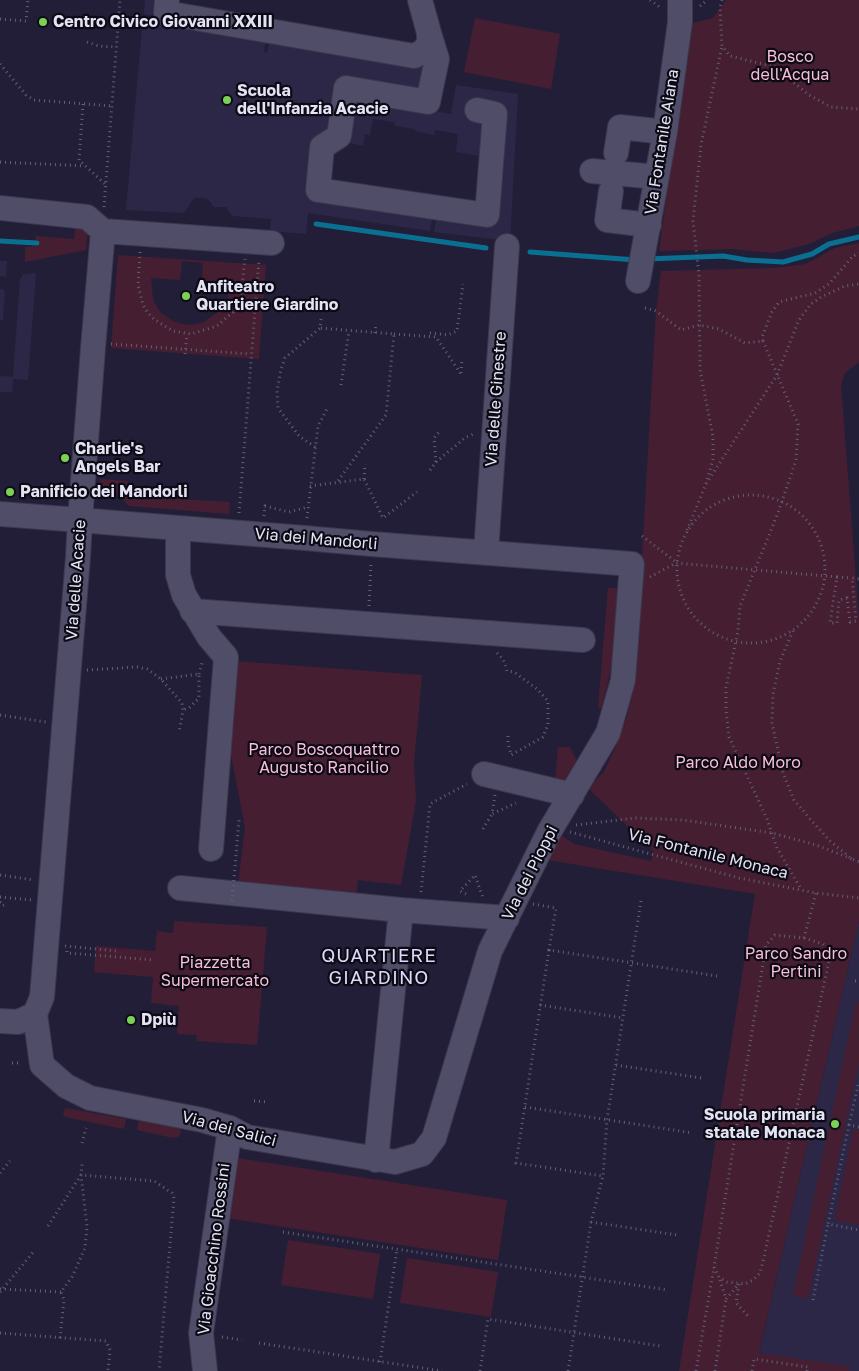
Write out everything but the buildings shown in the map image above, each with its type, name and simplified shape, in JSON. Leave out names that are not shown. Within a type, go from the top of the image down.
[{"type":"street","points":[[167,0],[166,13],[414,56],[424,51],[430,33]]},
{"type":"street","points":[[420,0],[437,59],[428,102],[346,88],[339,136],[322,147],[318,190],[488,215],[495,114],[477,110]]},
{"type":"street","name":"Via Fontanile Aiana","points":[[638,282],[650,225],[665,132],[680,22],[680,1]]},
{"type":"street","points":[[616,153],[620,127],[665,132]]},
{"type":"street","points":[[592,170],[657,177]]},
{"type":"street","points":[[611,191],[607,220],[650,225]]},
{"type":"street","points":[[0,208],[87,216],[103,230],[260,242]]},
{"type":"street","name":"Via delle Acacie","points":[[66,1086],[42,1065],[34,1014],[42,997],[57,945],[51,892],[103,230]]},
{"type":"street","name":"Via delle Ginestre","points":[[486,552],[507,246]]},
{"type":"street","name":"Via dei Mandorli","points":[[0,514],[486,552],[640,571]]},
{"type":"street","points":[[178,528],[178,576],[192,610],[226,657],[211,849]]},
{"type":"street","name":"Via dei Pioppi","points":[[385,1161],[422,1154],[434,1138],[490,951],[515,910],[553,827],[608,733],[622,680],[640,571]]},
{"type":"street","points":[[192,610],[583,640]]},
{"type":"street","points":[[484,774],[572,795]]},
{"type":"street","points":[[180,888],[400,910],[515,910]]},
{"type":"street","points":[[385,1161],[400,910]]},
{"type":"street","points":[[0,1021],[18,1022],[34,1014]]},
{"type":"street","name":"Via dei Salici","points":[[66,1086],[90,1098],[202,1120],[230,1128],[247,1137],[385,1161]]},
{"type":"street","name":"Via Gioacchino Rossini","points":[[205,1371],[201,1334],[230,1128]]},
{"type":"path","points":[[0,19],[26,21],[28,0]]},
{"type":"path","points":[[103,230],[120,0]]},
{"type":"path","points":[[684,536],[696,519],[713,505],[733,497],[754,495],[783,500],[807,521],[818,537],[824,556],[824,575],[820,596],[809,615],[793,630],[773,641],[750,644],[735,641],[706,629],[688,611],[678,588],[676,563],[684,536],[706,484],[713,459],[713,437],[700,370],[698,244],[693,222],[701,145],[722,46],[720,7],[722,0]]},
{"type":"path","points":[[87,42],[100,46],[116,47]]},
{"type":"path","points":[[722,46],[730,56],[775,67],[810,94],[831,107],[859,109]]},
{"type":"path","points":[[0,64],[26,95],[34,100],[112,106]]},
{"type":"path","points":[[82,104],[79,160],[106,186]]},
{"type":"path","points":[[0,162],[85,166]]},
{"type":"path","points":[[142,233],[138,285],[143,305],[148,313],[164,326],[187,334],[217,326],[232,312],[241,294],[260,242]]},
{"type":"path","points":[[238,533],[250,354],[260,242]]},
{"type":"path","points":[[801,889],[777,848],[754,787],[729,737],[726,688],[740,606],[783,500],[796,460],[798,424],[762,337],[779,302],[804,297],[829,284],[853,256],[859,253]]},
{"type":"path","points":[[320,328],[375,333],[448,335],[458,331],[463,284]]},
{"type":"path","points":[[706,484],[777,375],[799,320],[810,305],[845,286],[859,284]]},
{"type":"path","points":[[645,308],[656,311],[681,330],[692,325],[699,325],[719,328],[745,343],[763,342]]},
{"type":"path","points":[[315,447],[299,436],[278,408],[277,392],[285,358],[320,328],[322,319]]},
{"type":"path","points":[[375,333],[376,323]]},
{"type":"path","points":[[430,328],[430,335]]},
{"type":"path","points":[[341,385],[349,331]]},
{"type":"path","points":[[185,352],[187,334]]},
{"type":"path","points":[[338,481],[386,415],[394,334]]},
{"type":"path","points":[[430,335],[436,337],[461,374],[462,359]]},
{"type":"path","points":[[107,344],[185,352],[250,354]]},
{"type":"path","points":[[305,538],[318,426],[328,407]]},
{"type":"path","points":[[436,462],[434,438],[439,432]]},
{"type":"path","points":[[430,470],[436,462],[466,438],[479,432]]},
{"type":"path","points":[[365,464],[364,479],[383,518],[417,492]]},
{"type":"path","points":[[310,486],[364,479]]},
{"type":"path","points":[[264,518],[265,506],[289,512],[308,507]]},
{"type":"path","points":[[642,536],[676,563]]},
{"type":"path","points":[[368,624],[372,544]]},
{"type":"path","points":[[640,571],[676,563],[859,579]]},
{"type":"path","points":[[837,577],[830,623],[837,623],[839,600],[847,598],[850,622],[856,621],[852,578]]},
{"type":"path","points":[[793,630],[780,660],[773,694],[772,723],[783,773],[794,800],[830,841],[852,859]]},
{"type":"path","points":[[486,633],[503,660],[507,671],[514,672],[537,689],[548,701],[548,724],[543,737],[511,755],[508,736]]},
{"type":"path","points":[[69,671],[137,667],[147,669],[161,679],[182,703],[183,710],[179,733]]},
{"type":"path","points":[[161,679],[199,674],[199,698],[189,708],[183,710]]},
{"type":"path","points":[[0,716],[65,724]]},
{"type":"path","points":[[422,878],[430,804],[484,774],[495,790],[492,814],[483,829]]},
{"type":"path","points":[[492,814],[517,802]]},
{"type":"path","points":[[553,827],[644,818],[683,820],[772,833],[816,845],[859,862]]},
{"type":"path","points":[[232,901],[240,820]]},
{"type":"path","name":"Via Fontanile Monaca","points":[[553,827],[739,878],[816,893],[859,898]]},
{"type":"path","points":[[0,875],[51,892]]},
{"type":"path","points":[[0,897],[51,892]]},
{"type":"path","points":[[804,938],[816,893]]},
{"type":"path","points":[[568,1371],[591,1222],[603,1176],[607,1120],[641,901]]},
{"type":"path","points":[[0,902],[4,905],[0,907]]},
{"type":"path","points":[[515,910],[556,908],[516,1163],[603,1176]]},
{"type":"path","points":[[696,1371],[766,945],[775,935],[804,938],[823,944],[828,949],[829,961],[762,1266],[753,1280],[739,1284],[727,1282],[719,1277]]},
{"type":"path","points":[[57,945],[116,951]]},
{"type":"path","points":[[57,945],[67,953],[154,960]]},
{"type":"path","points":[[549,950],[717,976]]},
{"type":"path","points":[[540,1005],[623,1018]]},
{"type":"path","points":[[616,1065],[702,1078]]},
{"type":"path","points":[[813,1300],[859,1081]]},
{"type":"path","points":[[254,1101],[269,1102]]},
{"type":"path","points":[[524,1107],[693,1133]]},
{"type":"path","points":[[850,1125],[859,1127]]},
{"type":"path","points":[[82,1143],[86,1128]]},
{"type":"path","points":[[0,1173],[10,1161]]},
{"type":"path","points":[[61,1292],[72,1277],[85,1248],[87,1226],[81,1175],[82,1164]]},
{"type":"path","points":[[48,1226],[81,1175]]},
{"type":"path","points":[[81,1175],[154,1181],[172,1193],[174,1198],[159,1371]]},
{"type":"path","points":[[591,1222],[677,1235]]},
{"type":"path","points":[[828,1224],[859,1230]]},
{"type":"path","points":[[283,1232],[668,1290]]},
{"type":"path","points":[[380,1362],[397,1249]]},
{"type":"path","points":[[1,1290],[35,1250]]},
{"type":"path","points":[[714,1267],[726,1299],[715,1371]]},
{"type":"path","points":[[726,1299],[739,1284]]},
{"type":"path","points":[[739,1284],[736,1303],[749,1317]]},
{"type":"path","points":[[1,1290],[61,1292]]},
{"type":"path","points":[[60,1338],[64,1300],[61,1292]]},
{"type":"path","points":[[480,1371],[488,1319],[660,1346]]},
{"type":"path","points":[[0,1333],[106,1341],[109,1344],[110,1350],[108,1371]]},
{"type":"path","points":[[259,1343],[442,1371]]},
{"type":"path","points":[[752,1371],[754,1359],[808,1367],[807,1371]]},
{"type":"shaded area","points":[[145,0],[159,0],[158,16],[144,14]]},
{"type":"shaded area","name":"Scuola dell'Infanzia Acacie","points":[[143,17],[266,38],[264,52],[267,53],[270,39],[430,65],[425,94],[341,81],[329,139],[315,136],[311,195],[433,213],[430,231],[308,213],[306,234],[270,231],[271,219],[232,216],[226,207],[214,207],[208,199],[202,198],[194,198],[184,213],[126,210]]},
{"type":"shaded area","points":[[456,85],[518,94],[510,241],[434,232],[437,215],[497,224],[502,107],[488,120],[486,157],[456,152],[458,134],[435,130],[434,135],[415,131],[415,129],[395,126],[394,122],[373,119],[370,135],[365,134],[363,146],[343,141],[352,97],[451,114]]},
{"type":"shaded area","points":[[0,261],[7,261],[6,277],[0,276]]},
{"type":"shaded area","points":[[36,273],[28,380],[13,379],[12,392],[0,392],[0,376],[13,377],[20,279],[22,275]]},
{"type":"shaded area","points":[[0,289],[5,290],[3,320],[0,320]]},
{"type":"shaded area","name":"Scuola primaria statale Monaca","points":[[859,920],[859,1371],[849,1371],[849,1367],[759,1354]]},
{"type":"green space","name":"Bosco dell'Acqua","points":[[726,0],[859,0],[859,226],[832,233],[809,244],[773,253],[732,249],[659,251],[686,52],[693,23],[713,18]]},
{"type":"green space","points":[[475,18],[560,34],[551,89],[464,72]]},
{"type":"green space","points":[[76,223],[88,231],[86,250],[25,262],[25,247],[38,246],[35,236],[74,239]]},
{"type":"green space","name":"Parco Aldo Moro","points":[[859,243],[859,362],[845,373],[841,385],[859,619],[859,920],[759,1353],[849,1366],[849,1371],[679,1371],[755,894],[548,860],[559,834],[574,844],[651,861],[653,854],[653,851],[588,788],[604,772],[616,746],[627,717],[635,678],[656,311],[661,271],[775,268],[806,264],[835,248]]},
{"type":"green space","points":[[118,255],[266,265],[259,359],[111,348]],"holes":[[[182,261],[203,263],[202,281],[230,284],[228,298],[220,311],[202,323],[187,325],[173,321],[161,313],[153,300],[151,278],[180,280]]]},
{"type":"green space","points":[[100,479],[128,481],[123,496],[230,502],[229,514],[129,506],[121,497],[111,491],[105,499],[99,493]]},
{"type":"green space","points":[[608,588],[620,588],[614,655],[602,707],[598,708]]},
{"type":"green space","name":"Parco Boscoquattro Augusto Rancilio","points":[[235,661],[422,675],[414,763],[416,801],[401,885],[358,880],[356,895],[238,885],[245,827],[227,735]]},
{"type":"green space","points":[[558,747],[570,747],[579,766],[570,781],[555,782]]},
{"type":"green space","name":"Piazzetta Supermercato","points":[[174,921],[267,927],[257,1045],[196,1041],[197,1035],[177,1034],[179,1006],[151,1003],[153,977],[94,972],[96,946],[155,951],[157,931],[173,933]]},
{"type":"green space","points":[[856,1001],[859,1002],[859,1062],[808,1299],[793,1295]]},
{"type":"green space","points":[[66,1108],[126,1119],[124,1129],[65,1117],[63,1113]]},
{"type":"green space","points":[[139,1120],[175,1127],[180,1129],[181,1133],[178,1137],[173,1138],[137,1130]]},
{"type":"green space","points":[[853,1129],[859,1131],[859,1225],[835,1220]]},
{"type":"green space","points":[[237,1158],[507,1200],[498,1260],[227,1218]]},
{"type":"green space","points":[[288,1240],[380,1254],[373,1299],[281,1285]]},
{"type":"green space","points":[[407,1258],[498,1272],[491,1317],[400,1303]]},
{"type":"waterway","points":[[316,224],[486,248]]},
{"type":"waterway","points":[[647,259],[723,256],[747,260],[783,262],[812,254],[829,244],[859,237]]},
{"type":"waterway","points":[[0,241],[37,243]]},
{"type":"waterway","points":[[530,252],[636,260]]},
{"type":"place","name":"Centro Civico Giovanni XXIII","points":[[43,22]]},
{"type":"place","name":"Scuola dell'Infanzia Acacie","points":[[227,100]]},
{"type":"place","name":"Anfiteatro Quartiere Giardino","points":[[186,296]]},
{"type":"place","name":"Charlie's Angels Bar","points":[[65,458]]},
{"type":"place","name":"Panificio dei Mandorli","points":[[10,492]]},
{"type":"place","name":"Dpiù","points":[[131,1020]]},
{"type":"place","name":"Scuola primaria statale Monaca","points":[[835,1124]]},
{"type":"district","name":"QUARTIERE GIARDINO","points":[[379,967]]},
{"type":"park label","name":"Parco Sandro Pertini","points":[[796,963]]}]
